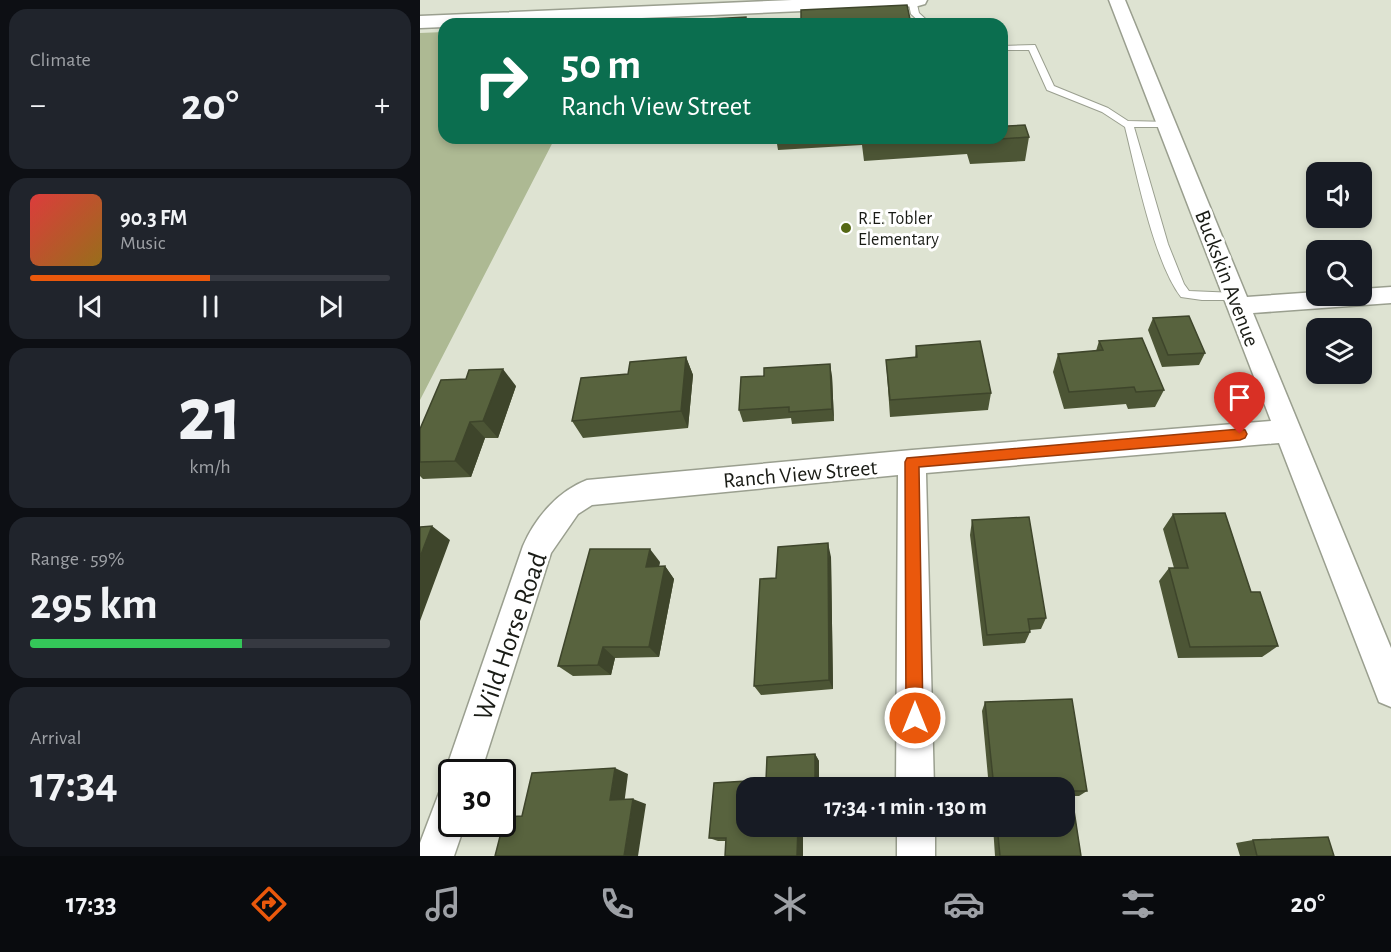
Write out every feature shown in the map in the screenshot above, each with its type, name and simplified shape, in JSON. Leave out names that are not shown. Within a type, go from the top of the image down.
[{"type":"main road","points":[[589,18],[844,9],[918,0]]},
{"type":"main road","points":[[420,22],[438,22]]},
{"type":"street","name":"Buckskin Avenue","points":[[1117,0],[1391,690]]},
{"type":"street","points":[[1238,302],[1391,295]]},
{"type":"street","name":"Ranch View Street","points":[[568,505],[587,493],[1287,430]]},
{"type":"street","points":[[912,462],[915,777]]},
{"type":"street","name":"Wild Horse Road","points":[[467,759],[538,546],[568,505]]},
{"type":"street","points":[[435,856],[441,837]]},
{"type":"street","points":[[916,837],[916,856]]},
{"type":"lane","points":[[912,0],[915,14],[920,18]]},
{"type":"lane","points":[[1008,48],[1032,47],[1050,88],[1105,110],[1126,124],[1167,124]]},
{"type":"lane","points":[[1129,124],[1168,262],[1178,288],[1185,294],[1238,302]]},
{"type":"green space","points":[[438,32],[438,144],[552,144],[420,400],[420,33]]},
{"type":"building","points":[[907,5],[910,18],[801,18],[801,10]]},
{"type":"building","points":[[1025,125],[1029,137],[1008,138],[1008,126]]},
{"type":"building","points":[[1189,316],[1205,353],[1168,355],[1153,318]]},
{"type":"building","points":[[1142,338],[1164,390],[1136,392],[1134,387],[1069,392],[1058,354],[1103,350],[1099,341]]},
{"type":"building","points":[[980,341],[991,393],[890,400],[886,360],[917,357],[916,346]]},
{"type":"building","points":[[686,357],[681,411],[572,421],[581,378],[628,374],[630,362]]},
{"type":"building","points":[[830,364],[832,409],[789,412],[789,407],[739,410],[741,377],[764,376],[764,368]]},
{"type":"building","points":[[503,369],[483,421],[470,422],[455,461],[420,462],[420,429],[441,380],[466,379],[469,370]]},
{"type":"building","points":[[1225,513],[1251,592],[1260,592],[1278,646],[1190,647],[1169,568],[1188,568],[1173,514]]},
{"type":"building","points":[[1029,517],[1046,618],[1028,619],[1030,632],[987,635],[972,520]]},
{"type":"building","points":[[432,526],[420,557],[420,527]]},
{"type":"building","points":[[828,543],[829,680],[754,686],[760,579],[776,578],[778,547]]},
{"type":"building","points":[[590,549],[650,549],[646,567],[665,566],[649,647],[603,647],[598,665],[558,666]]},
{"type":"building","points":[[1072,699],[1087,791],[1075,791],[1075,777],[993,777],[985,702]]},
{"type":"building","points":[[815,754],[815,777],[766,777],[767,757]]},
{"type":"building","points":[[615,768],[610,800],[633,799],[624,856],[495,856],[500,837],[516,837],[516,816],[522,816],[532,773]]},
{"type":"building","points":[[736,782],[736,837],[798,837],[797,856],[725,856],[726,838],[709,838],[714,783]]},
{"type":"building","points":[[1075,817],[1081,856],[1000,856],[998,837],[1075,837]]},
{"type":"building","points":[[1328,837],[1334,856],[1257,856],[1253,840]]},
{"type":"place","name":"R.E. Tobler Elementary","points":[[846,228]]},
{"type":"route","points":[[915,718],[912,462],[1240,434]]}]
